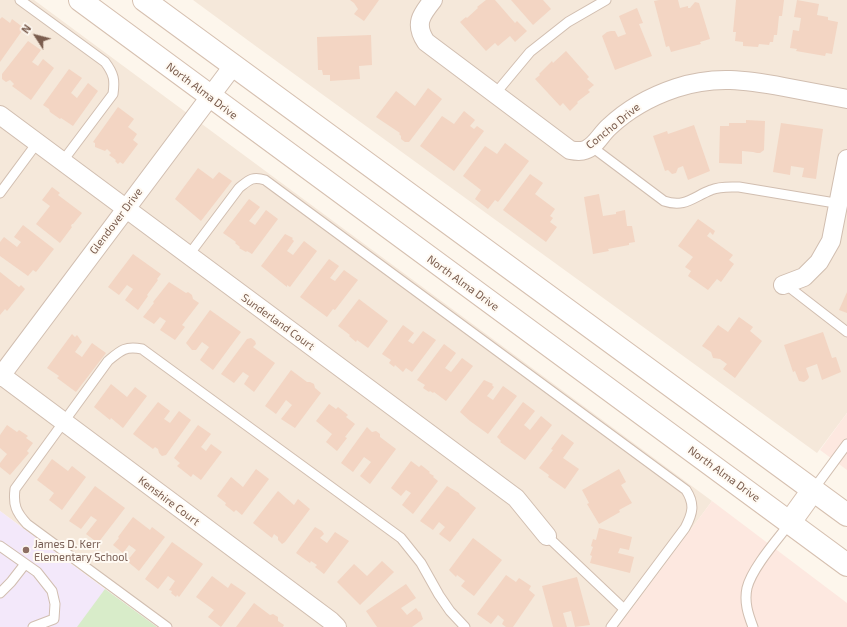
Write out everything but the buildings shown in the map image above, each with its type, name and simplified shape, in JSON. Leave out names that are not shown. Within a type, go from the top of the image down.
[{"type":"main road","name":"North Alma Drive","points":[[80,0],[847,565]]},
{"type":"main road","points":[[144,0],[847,515]]},
{"type":"main road","points":[[790,522],[813,490]]},
{"type":"street","name":"Concho Drive","points":[[428,2],[420,20],[420,28],[426,42],[570,150],[578,152],[592,146],[609,127],[627,112],[644,102],[661,93],[678,87],[703,82],[725,79],[743,80],[847,99]]},
{"type":"street","name":"Glendover Drive","points":[[1,376],[233,66]]},
{"type":"street","name":"Sunderland Court","points":[[0,116],[516,498],[547,536]]},
{"type":"street","points":[[784,285],[804,278],[819,262],[831,242],[843,205],[847,159]]},
{"type":"street","name":"Kenshire Court","points":[[1,376],[331,621],[337,627]]},
{"type":"lane","points":[[20,0],[105,62],[112,72],[114,82],[113,94],[62,162]]},
{"type":"lane","points":[[495,94],[530,52],[568,22],[606,0]]},
{"type":"lane","points":[[0,193],[37,143]]},
{"type":"lane","points":[[592,146],[664,201],[672,203],[680,204],[688,202],[712,189],[727,186],[843,205]]},
{"type":"lane","points":[[188,256],[239,188],[247,181],[256,178],[265,180],[686,490],[692,499],[691,516],[685,528],[611,627]]},
{"type":"lane","points":[[784,285],[847,332]]},
{"type":"lane","points":[[167,627],[27,524],[18,514],[14,500],[15,489],[108,361],[119,352],[131,347],[142,349],[401,538],[421,563],[450,611],[465,627]]},
{"type":"lane","points":[[813,490],[847,444]]},
{"type":"lane","points":[[753,627],[747,612],[747,588],[753,573],[790,522]]},
{"type":"lane","points":[[547,536],[624,609]]},
{"type":"lane","points":[[0,546],[37,572],[52,591],[55,604],[54,623],[33,627]]},
{"type":"lane","points":[[0,592],[11,582],[25,564]]},
{"type":"shaded area","points":[[0,0],[34,0],[712,501],[618,627],[157,627],[0,511]]},
{"type":"shaded area","points":[[193,0],[847,0],[847,413],[817,453]]},
{"type":"shaded area","points":[[847,413],[847,470],[820,450]]},
{"type":"shaded area","points":[[712,501],[847,603],[847,627],[618,627]]},
{"type":"shaded area","name":"James D. Kerr Elementary School","points":[[0,511],[105,589],[157,627],[0,627]]},
{"type":"green space","points":[[105,589],[157,627],[77,627]]},
{"type":"place","name":"James D. Kerr Elementary School","points":[[26,550]]}]
